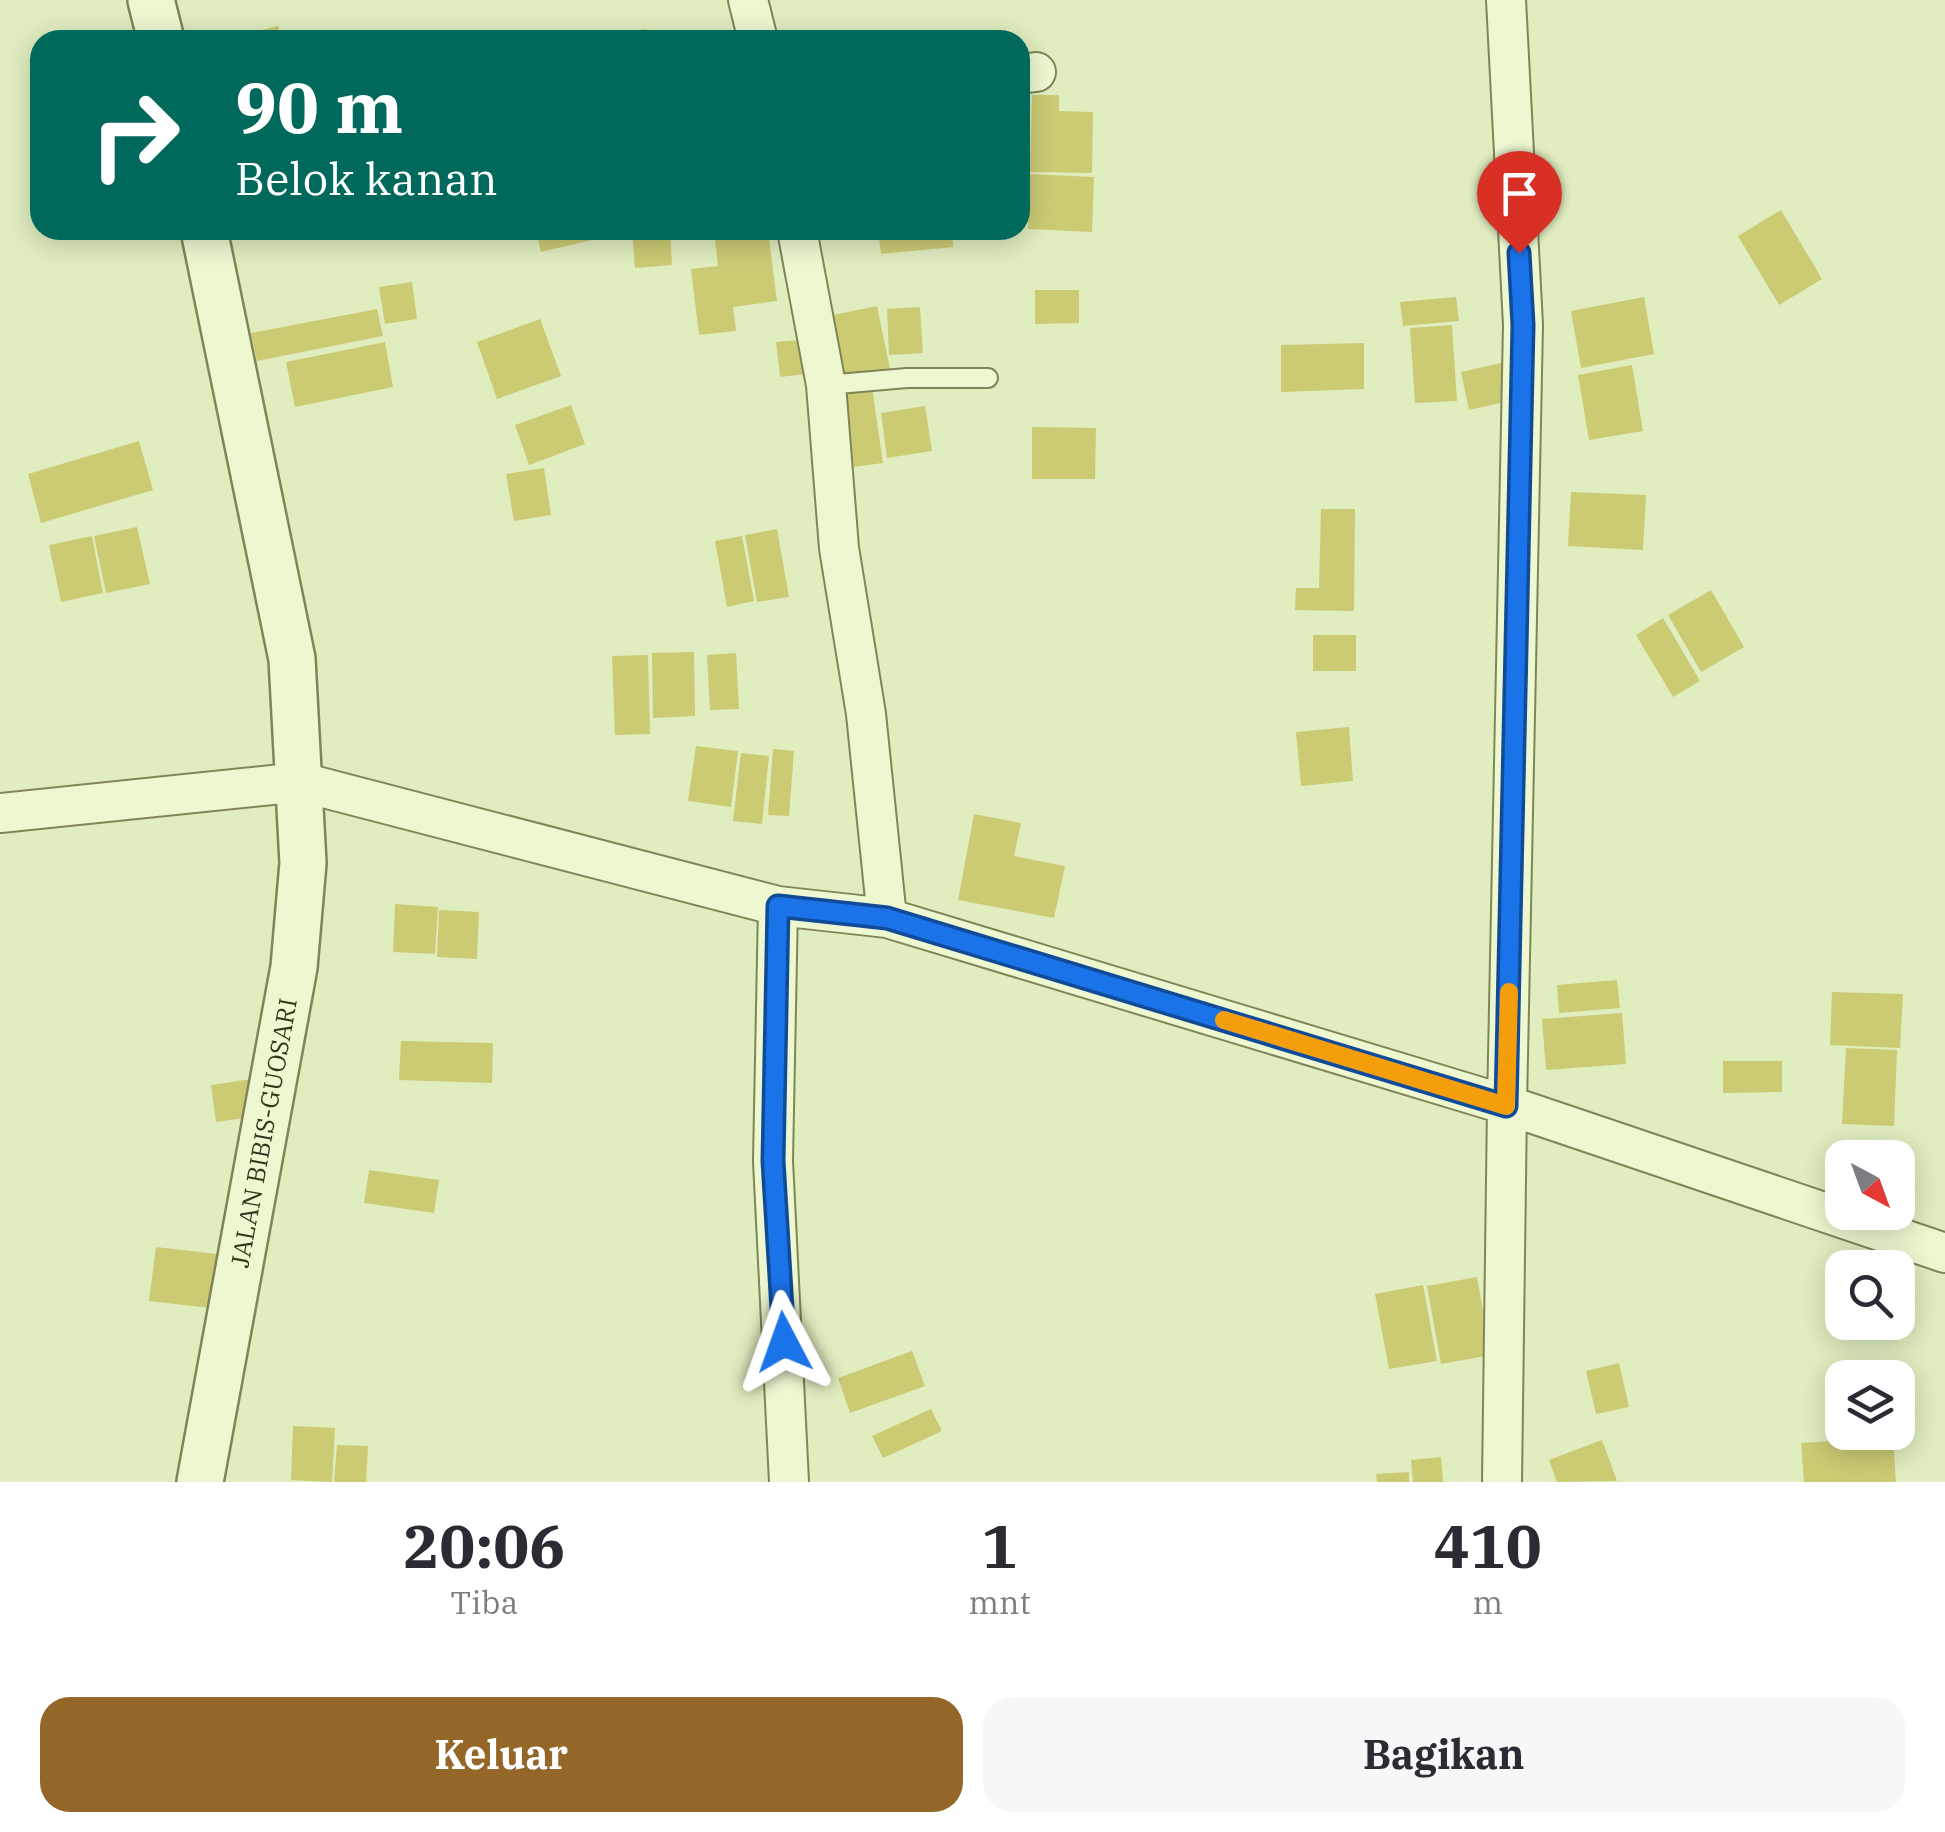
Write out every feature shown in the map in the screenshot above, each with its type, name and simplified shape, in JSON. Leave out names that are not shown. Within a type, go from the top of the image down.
[{"type":"street","points":[[152,0],[159,30]]},
{"type":"street","points":[[748,0],[756,30]]},
{"type":"street","points":[[1502,1482],[1523,325],[1506,0]]},
{"type":"street","name":"JALAN BIBIS-GUOSARI","points":[[200,1482],[294,967],[302,863],[292,659],[206,240]]},
{"type":"street","points":[[799,240],[826,385],[839,548],[866,714],[887,918]]},
{"type":"street","points":[[0,813],[300,782],[778,906],[887,918],[1506,1106],[1945,1253]]},
{"type":"street","points":[[778,906],[773,1161],[790,1482]]},
{"type":"lane","points":[[826,385],[907,378],[988,378]]},
{"type":"building","points":[[1032,95],[1059,95],[1059,111],[1093,112],[1092,173],[1030,172]]},
{"type":"building","points":[[1030,174],[1094,177],[1092,232],[1030,229]]},
{"type":"building","points":[[1781,210],[1822,279],[1779,305],[1738,236]]},
{"type":"building","points":[[538,240],[591,240],[541,252]]},
{"type":"building","points":[[633,240],[671,240],[672,265],[635,268]]},
{"type":"building","points":[[715,240],[769,240],[777,301],[733,307],[736,331],[699,335],[691,269],[718,266]]},
{"type":"building","points":[[879,240],[953,240],[953,247],[881,254]]},
{"type":"building","points":[[412,282],[417,319],[385,324],[379,287]]},
{"type":"building","points":[[1035,290],[1079,290],[1079,323],[1035,324]]},
{"type":"building","points":[[1456,297],[1459,321],[1403,326],[1400,302]]},
{"type":"building","points":[[1644,297],[1654,354],[1581,368],[1571,311]]},
{"type":"building","points":[[877,306],[890,369],[841,379],[828,316]]},
{"type":"building","points":[[920,307],[923,353],[889,355],[887,309]]},
{"type":"building","points":[[377,309],[383,336],[257,361],[251,333]]},
{"type":"building","points":[[540,319],[561,376],[497,399],[477,342]]},
{"type":"building","points":[[1452,325],[1457,401],[1415,403],[1410,328]]},
{"type":"building","points":[[811,339],[814,373],[780,377],[776,342]]},
{"type":"building","points":[[385,342],[393,387],[295,407],[286,362]]},
{"type":"building","points":[[1364,343],[1364,389],[1281,392],[1281,345]]},
{"type":"building","points":[[1505,362],[1513,400],[1469,410],[1461,372]]},
{"type":"building","points":[[1632,365],[1643,431],[1589,440],[1578,375]]},
{"type":"building","points":[[872,387],[883,463],[846,468],[835,392]]},
{"type":"building","points":[[571,405],[585,444],[529,465],[515,425]]},
{"type":"building","points":[[925,406],[932,451],[887,458],[881,413]]},
{"type":"building","points":[[1032,427],[1096,428],[1095,479],[1032,479]]},
{"type":"building","points":[[139,441],[153,490],[41,523],[28,474]]},
{"type":"building","points":[[544,468],[551,515],[514,521],[506,474]]},
{"type":"building","points":[[1571,492],[1646,495],[1643,550],[1568,546]]},
{"type":"building","points":[[1321,509],[1355,509],[1354,611],[1295,610],[1296,588],[1319,588]]},
{"type":"building","points":[[137,527],[150,584],[106,593],[94,536]]},
{"type":"building","points":[[777,529],[789,597],[757,602],[745,535]]},
{"type":"building","points":[[92,536],[103,593],[61,602],[49,545]]},
{"type":"building","points":[[742,536],[754,601],[727,607],[715,541]]},
{"type":"building","points":[[1711,590],[1744,647],[1701,672],[1668,615]]},
{"type":"building","points":[[1663,618],[1700,681],[1673,697],[1636,635]]},
{"type":"building","points":[[1313,635],[1356,635],[1356,671],[1313,671]]},
{"type":"building","points":[[694,652],[695,716],[653,718],[652,653]]},
{"type":"building","points":[[736,653],[739,709],[710,710],[707,655]]},
{"type":"building","points":[[648,655],[650,734],[615,735],[612,656]]},
{"type":"building","points":[[1349,727],[1353,781],[1301,786],[1296,732]]},
{"type":"building","points":[[696,746],[738,751],[731,807],[688,801]]},
{"type":"building","points":[[773,749],[794,751],[789,816],[768,815]]},
{"type":"building","points":[[741,753],[769,756],[762,824],[733,821]]},
{"type":"building","points":[[974,814],[1021,823],[1014,856],[1065,866],[1054,918],[958,900]]},
{"type":"building","points":[[395,904],[438,907],[435,954],[393,952]]},
{"type":"building","points":[[439,910],[479,912],[477,959],[437,957]]},
{"type":"building","points":[[1617,980],[1620,1008],[1559,1013],[1557,985]]},
{"type":"building","points":[[1832,992],[1903,994],[1900,1048],[1830,1045]]},
{"type":"building","points":[[1622,1013],[1626,1064],[1546,1070],[1542,1019]]},
{"type":"building","points":[[401,1041],[493,1043],[492,1083],[399,1080]]},
{"type":"building","points":[[1846,1048],[1897,1050],[1894,1126],[1842,1124]]},
{"type":"building","points":[[1723,1061],[1782,1061],[1782,1092],[1723,1093]]},
{"type":"building","points":[[252,1079],[257,1116],[216,1122],[211,1085]]},
{"type":"building","points":[[369,1170],[439,1180],[434,1213],[364,1203]]},
{"type":"building","points":[[156,1247],[226,1255],[220,1309],[149,1301]]},
{"type":"building","points":[[1477,1277],[1491,1355],[1441,1364],[1427,1286]]},
{"type":"building","points":[[1423,1285],[1437,1361],[1389,1369],[1375,1294]]},
{"type":"building","points":[[912,1351],[925,1386],[850,1413],[838,1378]]},
{"type":"building","points":[[1619,1363],[1629,1407],[1596,1414],[1586,1371]]},
{"type":"building","points":[[931,1409],[942,1431],[883,1458],[872,1436]]},
{"type":"building","points":[[293,1426],[335,1428],[332,1482],[291,1480]]},
{"type":"building","points":[[1602,1440],[1617,1481],[1557,1482],[1549,1460]]},
{"type":"building","points":[[1825,1441],[1825,1450],[1894,1450],[1896,1482],[1804,1482],[1801,1443]]},
{"type":"building","points":[[337,1445],[368,1446],[366,1482],[334,1482]]},
{"type":"building","points":[[1441,1457],[1443,1482],[1413,1482],[1411,1460]]},
{"type":"building","points":[[1409,1472],[1409,1482],[1377,1482],[1376,1474]]},
{"type":"slow traffic","points":[[1224,1020],[1506,1106],[1509,992]]},
{"type":"route","points":[[784,1342],[773,1161],[778,906],[887,918],[1506,1106],[1523,325],[1519,253]]}]
